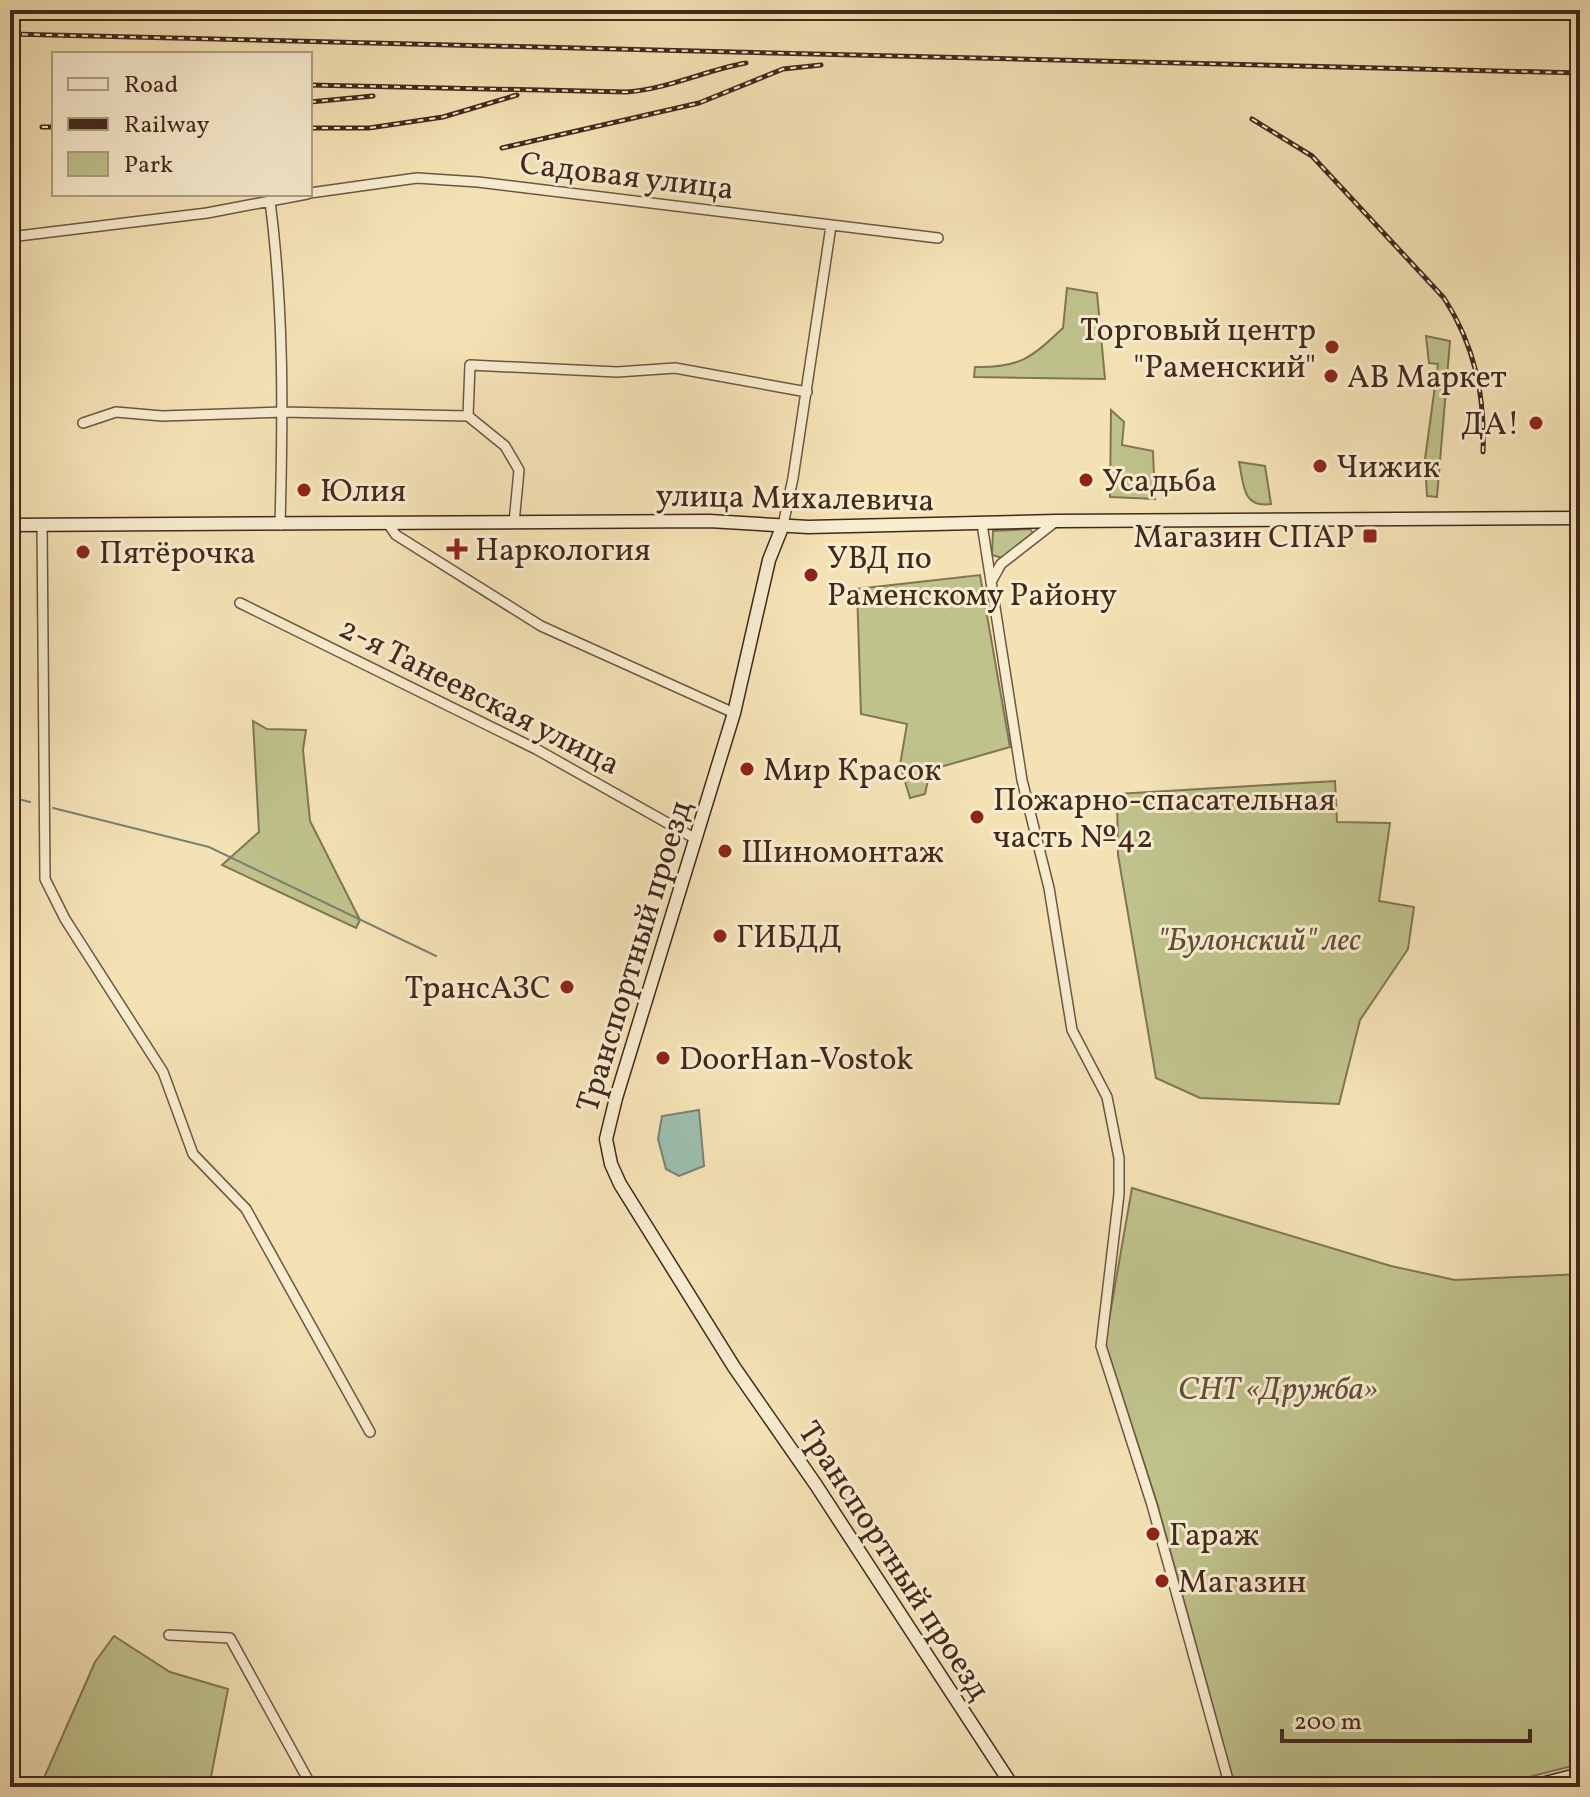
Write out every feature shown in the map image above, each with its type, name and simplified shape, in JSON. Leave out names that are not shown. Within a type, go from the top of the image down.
[{"type":"main road","name":"улица Михалевича","points":[[10,525],[723,521],[783,525],[1580,518]]},
{"type":"main road","name":"Транспортный проезд","points":[[783,525],[769,560],[734,713],[610,1125],[607,1150],[614,1174],[734,1367],[809,1474],[1013,1787]]},
{"type":"main road","points":[[1530,1787],[1580,1774]]},
{"type":"street","name":"Садовая улица","points":[[312,193],[417,178],[438,179],[938,238]]},
{"type":"street","name":"Садовая улица","points":[[10,237],[207,213],[297,196]]},
{"type":"street","points":[[270,201],[281,287],[283,412],[280,525]]},
{"type":"street","name":"Транспортный проезд","points":[[783,525],[807,392],[831,226]]},
{"type":"street","points":[[468,416],[470,365],[617,372],[675,368],[807,392]]},
{"type":"street","points":[[83,423],[116,412],[162,416],[283,412],[468,416],[505,446],[519,470],[514,523]]},
{"type":"street","points":[[991,593],[992,578],[1001,564],[1056,521]]},
{"type":"street","points":[[42,524],[42,822],[45,879],[65,919],[163,1072],[193,1154],[246,1209],[370,1432]]},
{"type":"street","points":[[982,524],[1022,780],[1049,888],[1072,1030],[1107,1097],[1119,1158],[1119,1194],[1101,1346],[1152,1505],[1230,1787]]},
{"type":"street","points":[[389,525],[396,535],[541,626],[734,713]]},
{"type":"street","name":"2-я Танеевская улица","points":[[240,603],[536,749],[694,838]]},
{"type":"street","points":[[169,1635],[230,1638],[312,1787]]},
{"type":"green space","points":[[1067,288],[1097,293],[1105,379],[974,377],[975,367],[1003,366],[1024,359],[1063,328]]},
{"type":"green space","points":[[1426,336],[1450,341],[1437,497],[1427,496],[1425,459],[1438,364],[1429,363]]},
{"type":"green space","points":[[1111,410],[1124,422],[1122,445],[1153,451],[1155,499],[1110,497]]},
{"type":"green space","points":[[1239,462],[1265,466],[1271,504],[1249,499]]},
{"type":"green space","points":[[1030,529],[1033,533],[1002,558],[992,555],[993,531]]},
{"type":"green space","points":[[980,575],[1010,747],[930,770],[925,794],[910,798],[900,765],[907,724],[861,714],[857,589]]},
{"type":"green space","points":[[253,721],[267,729],[306,730],[303,750],[310,821],[360,920],[356,928],[222,865],[259,832]]},
{"type":"green space","name":"\"Булонский\" лес","points":[[1335,781],[1337,822],[1390,823],[1379,901],[1414,907],[1408,949],[1360,1020],[1339,1104],[1200,1098],[1156,1078],[1118,855],[1117,794]]},
{"type":"green space","name":"СНТ «Дружба»","points":[[1132,1188],[1391,1266],[1455,1280],[1580,1274],[1580,1764],[1490,1787],[1235,1787],[1157,1503],[1105,1343]]},
{"type":"green space","points":[[114,1636],[170,1672],[228,1689],[209,1787],[40,1787],[95,1662]]},
{"type":"shaded area","points":[[699,1110],[704,1166],[679,1176],[666,1169],[658,1139],[662,1116]]},
{"type":"waterway","points":[[10,797],[30,802]]},
{"type":"waterway","points":[[53,808],[209,847],[436,956]]},
{"type":"railway","points":[[10,34],[1580,73]]},
{"type":"railway","points":[[312,85],[627,92],[746,63]]},
{"type":"railway","points":[[502,148],[699,103],[783,69],[821,65]]},
{"type":"railway","points":[[312,128],[369,128],[443,117],[517,95]]},
{"type":"railway","points":[[312,102],[373,96]]},
{"type":"railway","points":[[1252,119],[1312,156],[1444,298],[1463,334],[1476,372],[1482,411],[1483,452]]},
{"type":"railway","points":[[42,127],[52,127]]},
{"type":"place","name":"Торговый центр \"Раменский\"","points":[[1332,347]]},
{"type":"place","name":"АВ Маркет","points":[[1331,376]]},
{"type":"place","name":"ДА!","points":[[1536,423]]},
{"type":"place","name":"Чижик","points":[[1320,466]]},
{"type":"place","name":"Усадьба","points":[[1086,480]]},
{"type":"place","name":"Юлия","points":[[304,490]]},
{"type":"place","name":"Магазин СПАР","points":[[1370,536]]},
{"type":"place","name":"Наркология","points":[[457,549]]},
{"type":"place","name":"Пятёрочка","points":[[83,552]]},
{"type":"place","name":"УВД по Раменскому Району","points":[[811,575]]},
{"type":"place","name":"Мир Красок","points":[[747,769]]},
{"type":"place","name":"Пожарно-спасательная часть №42","points":[[977,817]]},
{"type":"place","name":"Шиномонтаж","points":[[725,851]]},
{"type":"place","name":"ГИБДД","points":[[720,936]]},
{"type":"place","name":"ТрансАЗС","points":[[567,987]]},
{"type":"place","name":"DoorHan-Vostok","points":[[663,1058]]},
{"type":"place","name":"Гараж","points":[[1153,1534]]},
{"type":"place","name":"Магазин","points":[[1162,1581]]}]
